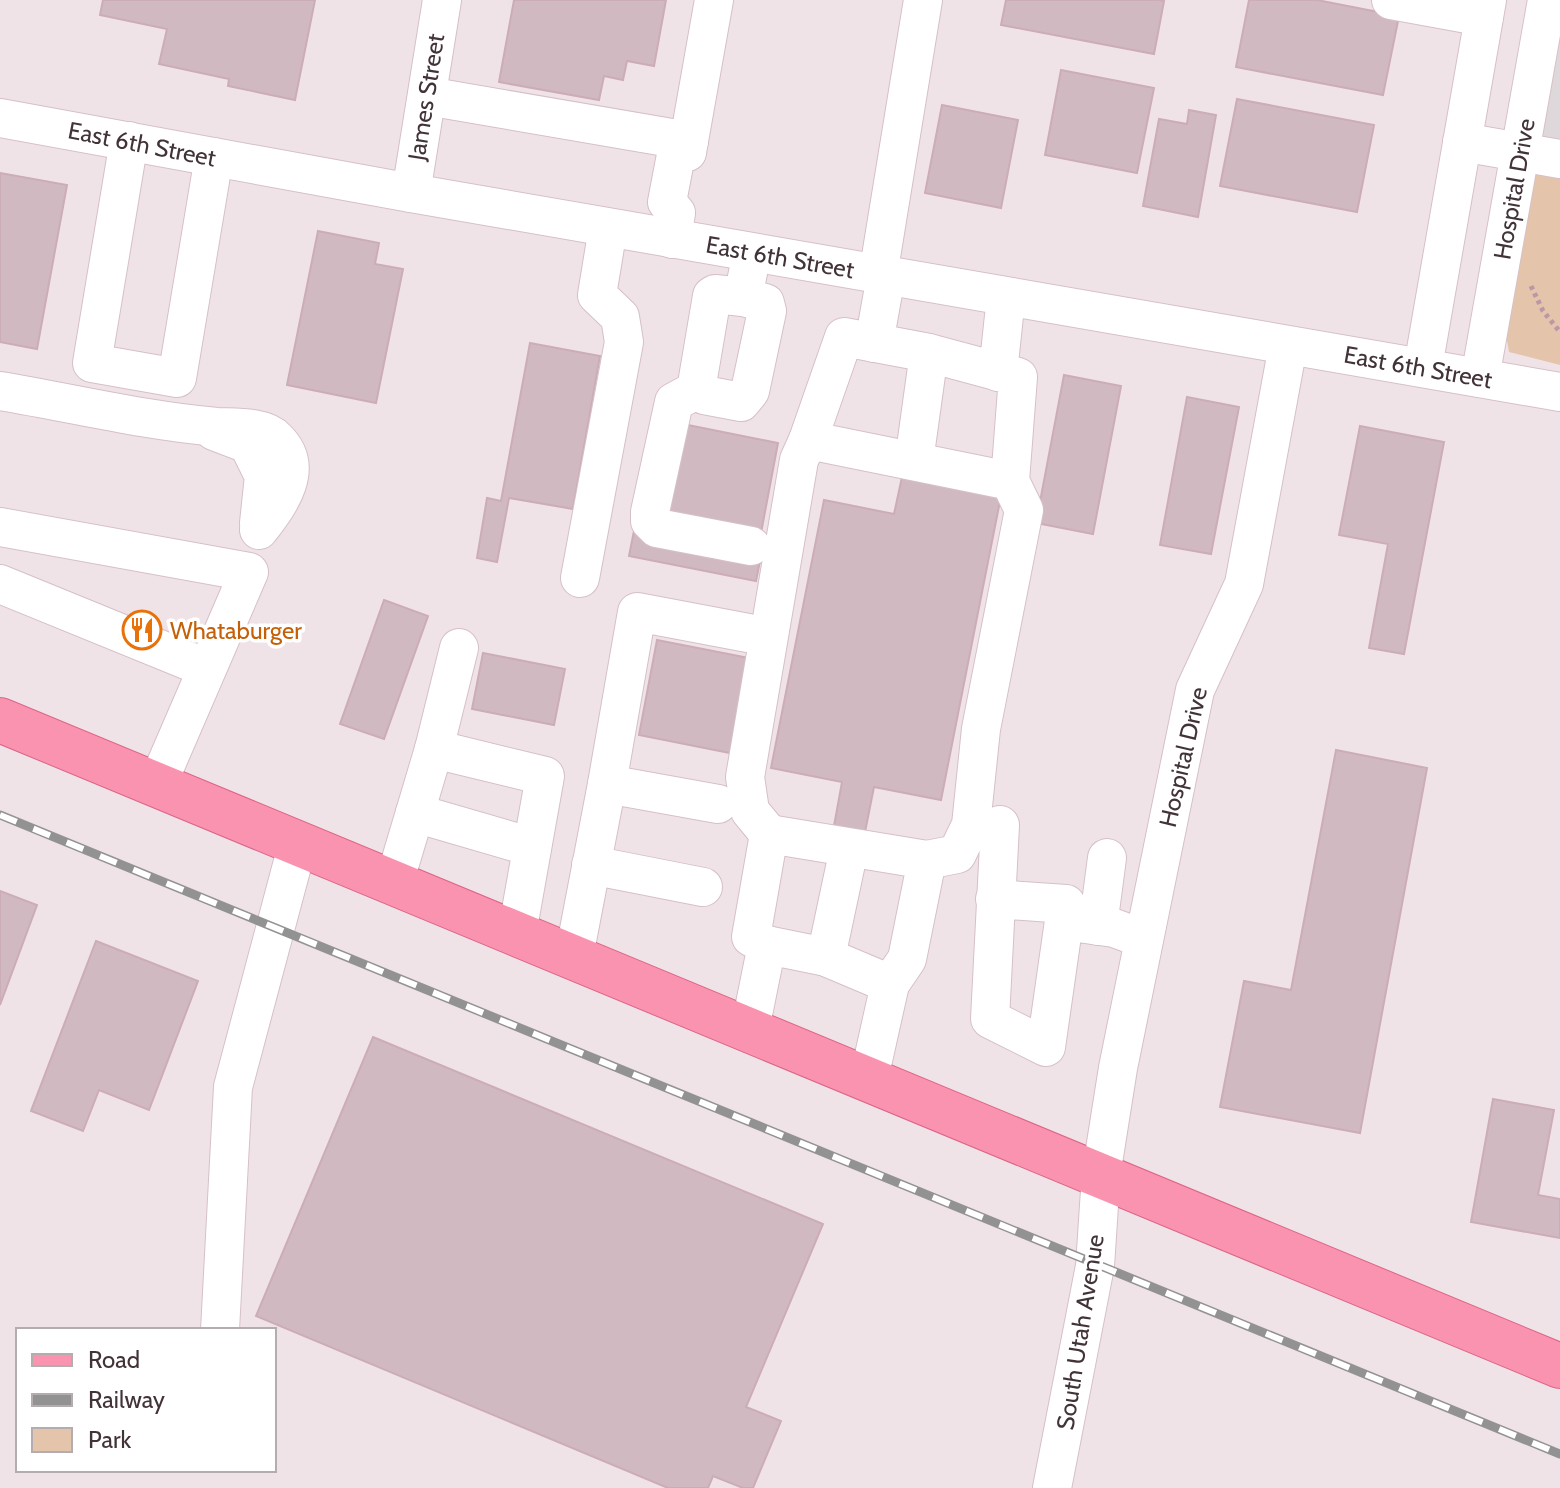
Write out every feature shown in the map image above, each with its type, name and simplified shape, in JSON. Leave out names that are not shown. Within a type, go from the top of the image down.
[{"type":"main road","points":[[0,720],[1560,1365]]},
{"type":"street","name":"James Street","points":[[411,193],[442,0]]},
{"type":"street","points":[[674,226],[689,207],[695,176],[697,160],[688,146],[714,0]]},
{"type":"street","points":[[874,343],[923,0]]},
{"type":"street","points":[[1391,0],[1483,22],[1548,60]]},
{"type":"street","name":"Hospital Drive","points":[[1480,378],[1520,152],[1548,60],[1547,0]]},
{"type":"street","points":[[1423,367],[1483,22]]},
{"type":"street","points":[[427,96],[688,146]]},
{"type":"street","name":"East 6th Street","points":[[0,118],[608,228],[674,226],[752,253],[1560,392]]},
{"type":"street","points":[[129,141],[92,363],[177,378],[214,157]]},
{"type":"street","points":[[1462,142],[1560,159]]},
{"type":"street","points":[[580,578],[624,342],[620,317],[597,295],[608,228]]},
{"type":"street","points":[[743,297],[752,253]]},
{"type":"street","points":[[696,390],[712,296],[743,297],[765,303],[767,311],[750,391],[741,402],[696,390],[674,402],[650,521],[657,528],[751,546]]},
{"type":"street","points":[[998,372],[1006,297]]},
{"type":"street","points":[[844,337],[929,353],[1018,377],[1010,481],[1024,510],[981,729],[971,825],[957,854],[927,860],[769,834],[750,811],[745,777],[799,460],[844,337]]},
{"type":"street","name":"Hospital Drive","points":[[1101,1175],[1118,1068],[1195,690],[1244,584],[1288,346]]},
{"type":"street","points":[[914,461],[929,353]]},
{"type":"street","points":[[0,391],[201,426],[248,444],[264,476],[259,530],[249,572],[157,785]]},
{"type":"street","points":[[808,440],[1010,481]]},
{"type":"street","points":[[0,527],[249,572]]},
{"type":"street","points":[[0,584],[206,668]]},
{"type":"street","points":[[574,956],[637,612],[748,633]]},
{"type":"street","points":[[394,883],[434,749],[459,648]]},
{"type":"street","points":[[434,749],[545,776],[517,933]]},
{"type":"street","points":[[607,784],[718,804]]},
{"type":"street","points":[[415,813],[532,847]]},
{"type":"street","points":[[1000,825],[990,1019],[1046,1047],[1081,923],[1107,858]]},
{"type":"street","points":[[769,834],[751,937],[767,945],[826,957],[890,984]]},
{"type":"street","points":[[220,1328],[233,1087],[298,843]]},
{"type":"street","points":[[826,957],[849,849]]},
{"type":"street","points":[[869,1078],[890,984],[907,959],[927,860]]},
{"type":"street","points":[[591,865],[703,887]]},
{"type":"street","points":[[995,899],[1066,904],[1081,923],[1144,939]]},
{"type":"street","points":[[750,1029],[767,945]]},
{"type":"street","name":"South Utah Avenue","points":[[1052,1488],[1095,1266],[1101,1175]]},
{"type":"green space","points":[[1560,22],[1560,365],[1509,352],[1505,329]]},
{"type":"shaded area","points":[[1560,25],[1560,171],[1534,166]]},
{"type":"building","points":[[103,0],[315,0],[295,100],[228,86],[229,79],[159,64],[167,29],[100,15]]},
{"type":"building","points":[[514,0],[666,0],[654,66],[627,61],[623,80],[604,76],[599,100],[499,82]]},
{"type":"building","points":[[1006,0],[1164,1],[1154,54],[1001,25]]},
{"type":"building","points":[[1249,0],[1317,0],[1399,16],[1383,95],[1236,67]]},
{"type":"building","points":[[1061,70],[1154,88],[1137,173],[1045,155]]},
{"type":"building","points":[[1237,99],[1374,125],[1357,212],[1220,186]]},
{"type":"building","points":[[942,105],[1018,120],[1001,208],[925,193]]},
{"type":"building","points":[[1189,110],[1216,115],[1198,217],[1143,206],[1159,119],[1187,124]]},
{"type":"building","points":[[0,173],[67,185],[37,349],[0,342]]},
{"type":"building","points":[[318,231],[379,243],[375,264],[403,269],[376,403],[287,385]]},
{"type":"building","points":[[530,343],[600,356],[573,509],[509,498],[497,562],[477,558],[487,498],[501,501]]},
{"type":"building","points":[[1064,375],[1121,386],[1093,534],[1036,523]]},
{"type":"building","points":[[1187,397],[1239,407],[1211,554],[1160,545]]},
{"type":"building","points":[[678,423],[778,443],[761,533],[660,513]]},
{"type":"building","points":[[1360,426],[1444,442],[1404,654],[1369,648],[1388,544],[1339,535]]},
{"type":"building","points":[[902,477],[1001,496],[941,800],[874,787],[865,832],[834,826],[842,782],[771,768],[824,500],[894,514]]},
{"type":"building","points":[[634,531],[761,556],[756,581],[629,556]]},
{"type":"building","points":[[384,600],[428,616],[384,739],[340,724]]},
{"type":"building","points":[[657,640],[749,658],[730,753],[639,735]]},
{"type":"building","points":[[483,653],[565,669],[554,725],[472,709]]},
{"type":"building","points":[[1336,750],[1427,768],[1360,1133],[1220,1107],[1244,981],[1291,990]]},
{"type":"building","points":[[0,891],[37,905],[0,1005]]},
{"type":"building","points":[[96,941],[198,981],[149,1110],[99,1090],[83,1131],[31,1111]]},
{"type":"building","points":[[373,1037],[823,1224],[746,1407],[781,1421],[753,1488],[743,1488],[713,1476],[708,1488],[668,1488],[256,1316]]},
{"type":"building","points":[[1493,1099],[1554,1110],[1538,1195],[1560,1199],[1560,1238],[1471,1222]]},
{"type":"railway","points":[[0,815],[1560,1454]]},
{"type":"place","name":"Whataburger","points":[[142,630]]}]
